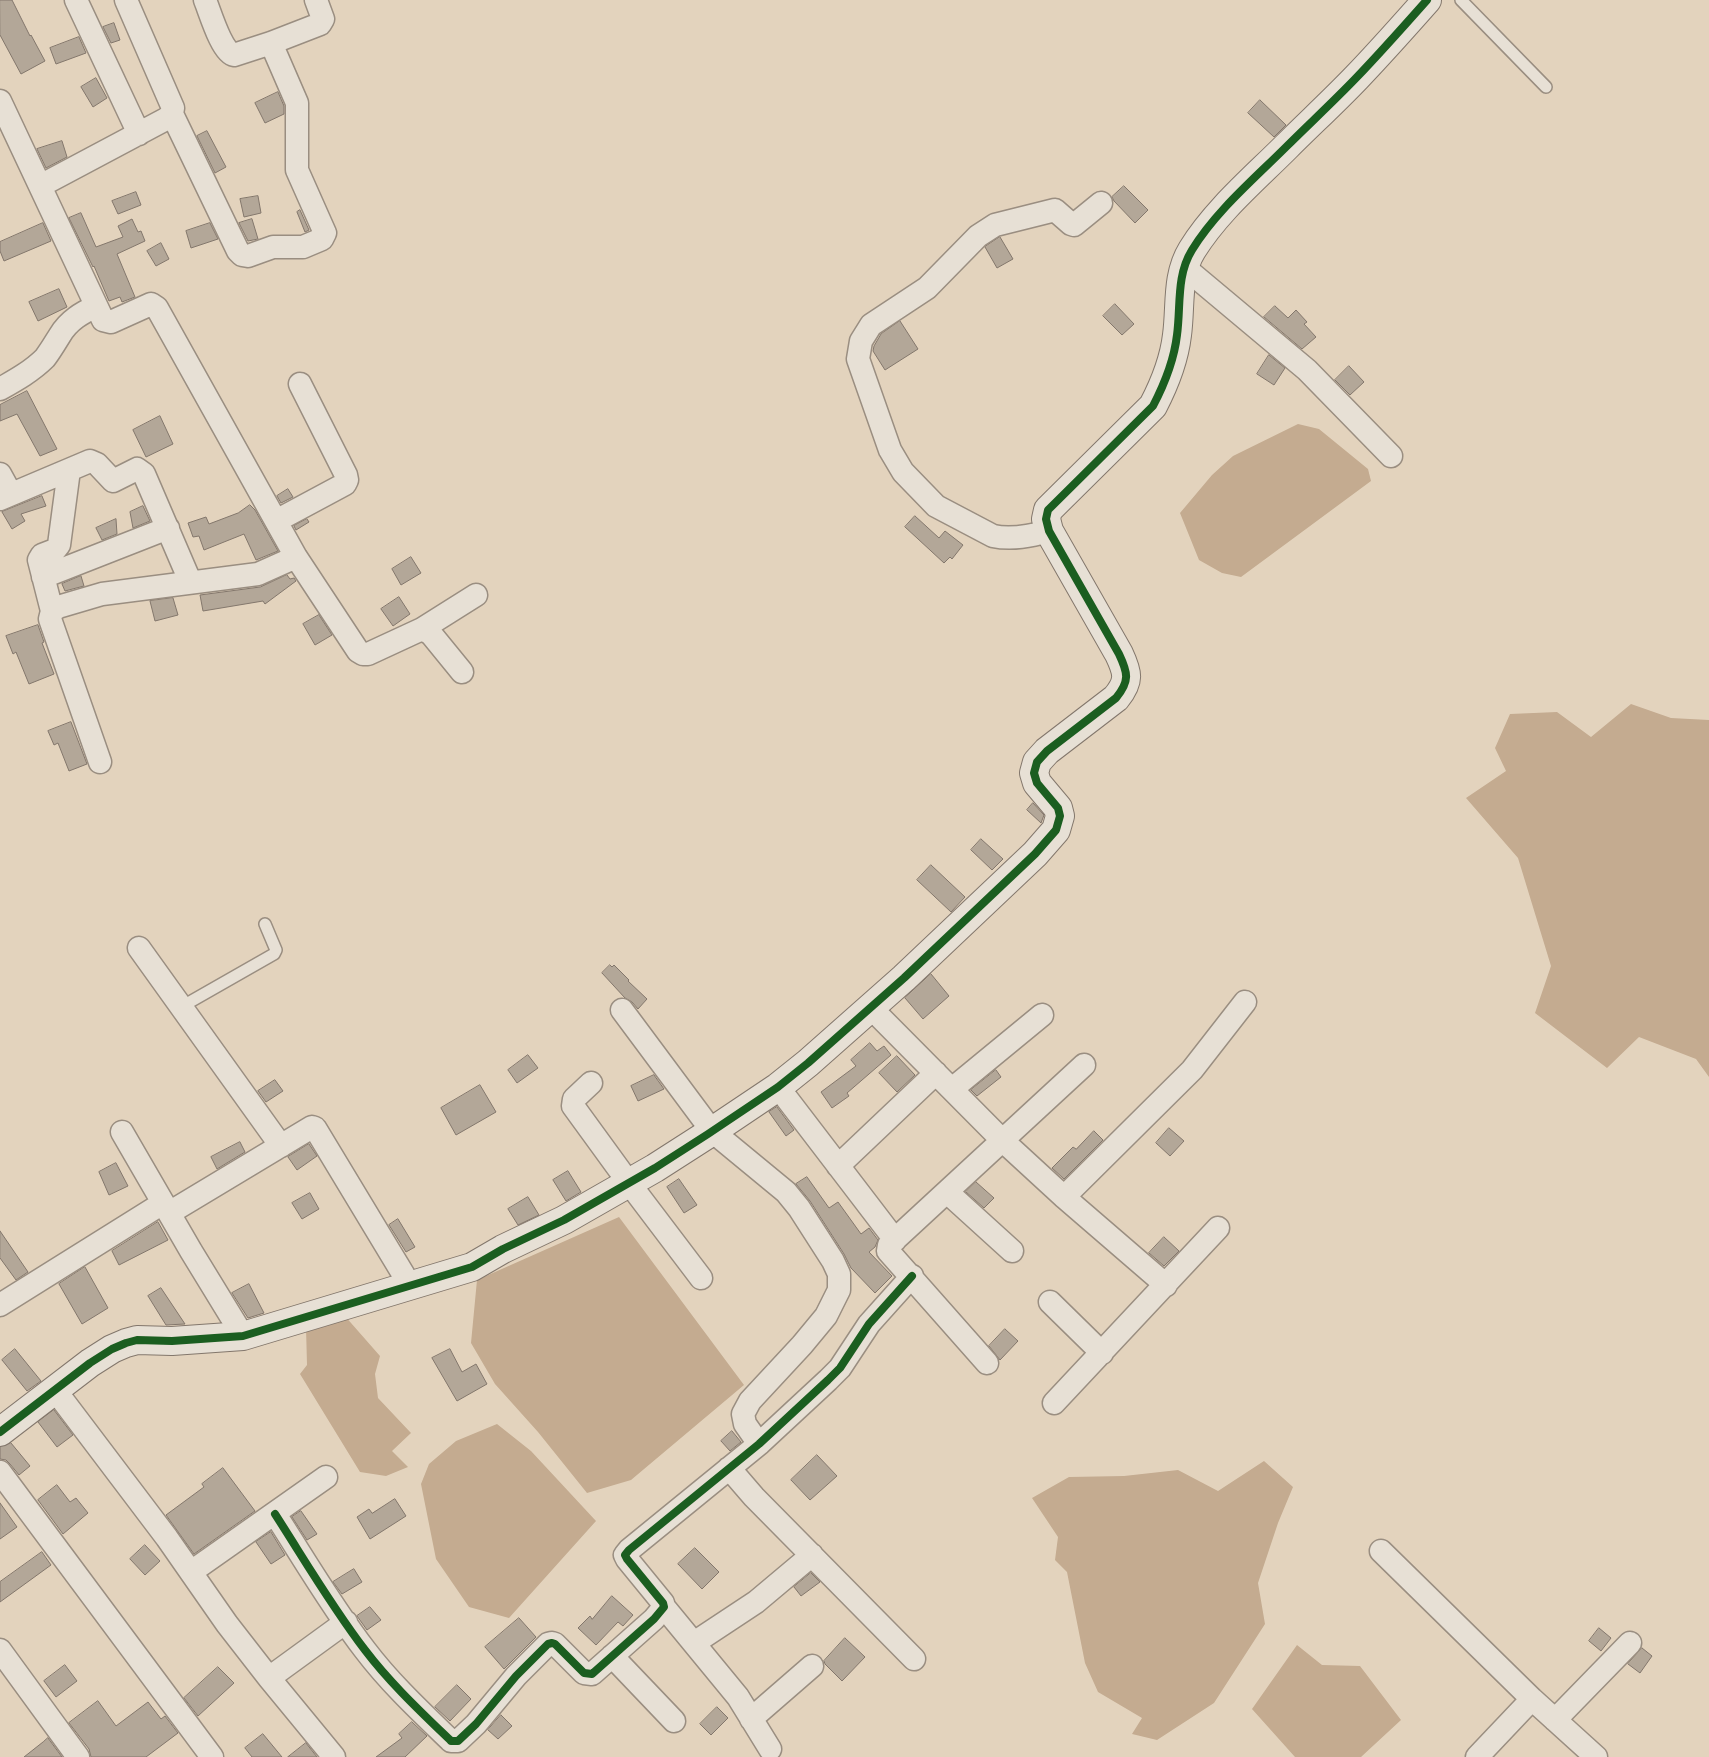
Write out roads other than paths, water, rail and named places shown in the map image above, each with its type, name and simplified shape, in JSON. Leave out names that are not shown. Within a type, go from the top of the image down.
[{"type":"street","points":[[76,0],[139,134]]},
{"type":"street","points":[[126,0],[173,108],[172,114],[238,251],[242,255],[248,256],[273,247],[303,247],[322,239],[325,233],[297,170],[297,103],[271,43]]},
{"type":"street","points":[[205,0],[229,53],[234,54],[271,43],[320,24],[323,19],[316,0]]},
{"type":"street","points":[[0,1432],[98,1358],[126,1343],[137,1340],[172,1341],[243,1336],[411,1287],[472,1267],[511,1245],[564,1220],[655,1168],[778,1087],[872,1008],[1013,876],[1056,830],[1060,816],[1058,808],[1037,783],[1034,773],[1037,762],[1048,751],[1116,698],[1127,680],[1125,668],[1119,654],[1049,532],[1046,519],[1048,510],[1153,406],[1164,385],[1174,358],[1178,333],[1180,284],[1184,267],[1192,251],[1212,223],[1248,184],[1356,78],[1428,0]]},
{"type":"street","points":[[0,101],[103,320],[111,322],[151,304],[155,305],[296,557],[358,651],[368,654],[422,628],[476,595]]},
{"type":"street","points":[[40,186],[139,134],[172,114]]},
{"type":"street","points":[[1049,532],[1017,537],[1002,538],[993,536],[936,506],[925,496],[903,472],[890,450],[858,359],[858,350],[871,325],[927,288],[978,236],[995,225],[1055,210],[1074,225],[1101,203]]},
{"type":"street","points":[[1184,267],[1307,370],[1391,456]]},
{"type":"street","points":[[0,389],[21,378],[34,368],[51,350],[60,334],[72,320],[96,306]]},
{"type":"street","points":[[276,522],[345,484],[347,480],[300,384]]},
{"type":"street","points":[[0,474],[6,496],[90,461],[94,462],[113,481],[137,469],[141,470],[190,581]]},
{"type":"street","points":[[69,470],[59,545],[55,550],[40,557],[52,611],[50,618],[100,762]]},
{"type":"street","points":[[43,577],[168,528]]},
{"type":"street","points":[[52,611],[58,607],[96,595],[190,581],[258,574],[296,557]]},
{"type":"street","points":[[422,628],[431,634],[462,672]]},
{"type":"street","points":[[139,948],[281,1146]]},
{"type":"street","points":[[1064,1197],[1192,1070],[1245,1002]]},
{"type":"street","points":[[872,1008],[1002,1140],[1064,1197],[1166,1285]]},
{"type":"street","points":[[622,1010],[712,1131],[786,1192],[811,1224],[839,1274],[839,1290],[826,1316],[750,1401],[743,1414],[745,1424],[760,1444]]},
{"type":"street","points":[[952,1089],[1042,1015]]},
{"type":"street","points":[[987,1363],[912,1276],[890,1255],[889,1246],[1084,1065]]},
{"type":"street","points":[[838,1166],[936,1073]]},
{"type":"street","points":[[591,1082],[574,1099],[573,1106],[700,1278]]},
{"type":"street","points":[[778,1087],[895,1240]]},
{"type":"street","points":[[0,1305],[166,1208],[281,1146],[312,1127],[315,1128],[411,1287]]},
{"type":"street","points":[[122,1132],[243,1336]]},
{"type":"street","points":[[947,1192],[1012,1252]]},
{"type":"street","points":[[1054,1404],[1218,1228]]},
{"type":"street","points":[[770,1749],[738,1697],[664,1607],[659,1597],[625,1555],[760,1444],[840,1368],[870,1324],[912,1276]]},
{"type":"street","points":[[1050,1302],[1102,1353]]},
{"type":"street","points":[[55,1390],[191,1572],[227,1624],[334,1757]]},
{"type":"street","points":[[729,1468],[754,1496],[914,1659]]},
{"type":"street","points":[[0,1472],[212,1757]]},
{"type":"street","points":[[191,1572],[326,1477]]},
{"type":"street","points":[[274,1514],[366,1651],[416,1707],[454,1742],[458,1741],[470,1730],[511,1682],[548,1644],[556,1644],[584,1673],[592,1674],[654,1619],[664,1607]]},
{"type":"street","points":[[1381,1550],[1532,1699],[1596,1757]]},
{"type":"street","points":[[694,1643],[756,1602],[812,1554]]},
{"type":"street","points":[[269,1678],[346,1622]]},
{"type":"street","points":[[1556,1720],[1630,1643]]},
{"type":"street","points":[[0,1650],[78,1757]]},
{"type":"street","points":[[612,1656],[674,1721]]},
{"type":"street","points":[[751,1719],[812,1666]]},
{"type":"street","points":[[1477,1757],[1532,1699]]},
{"type":"lane","points":[[1462,0],[1546,87]]},
{"type":"lane","points":[[181,1007],[274,954],[276,950],[265,924]]}]
